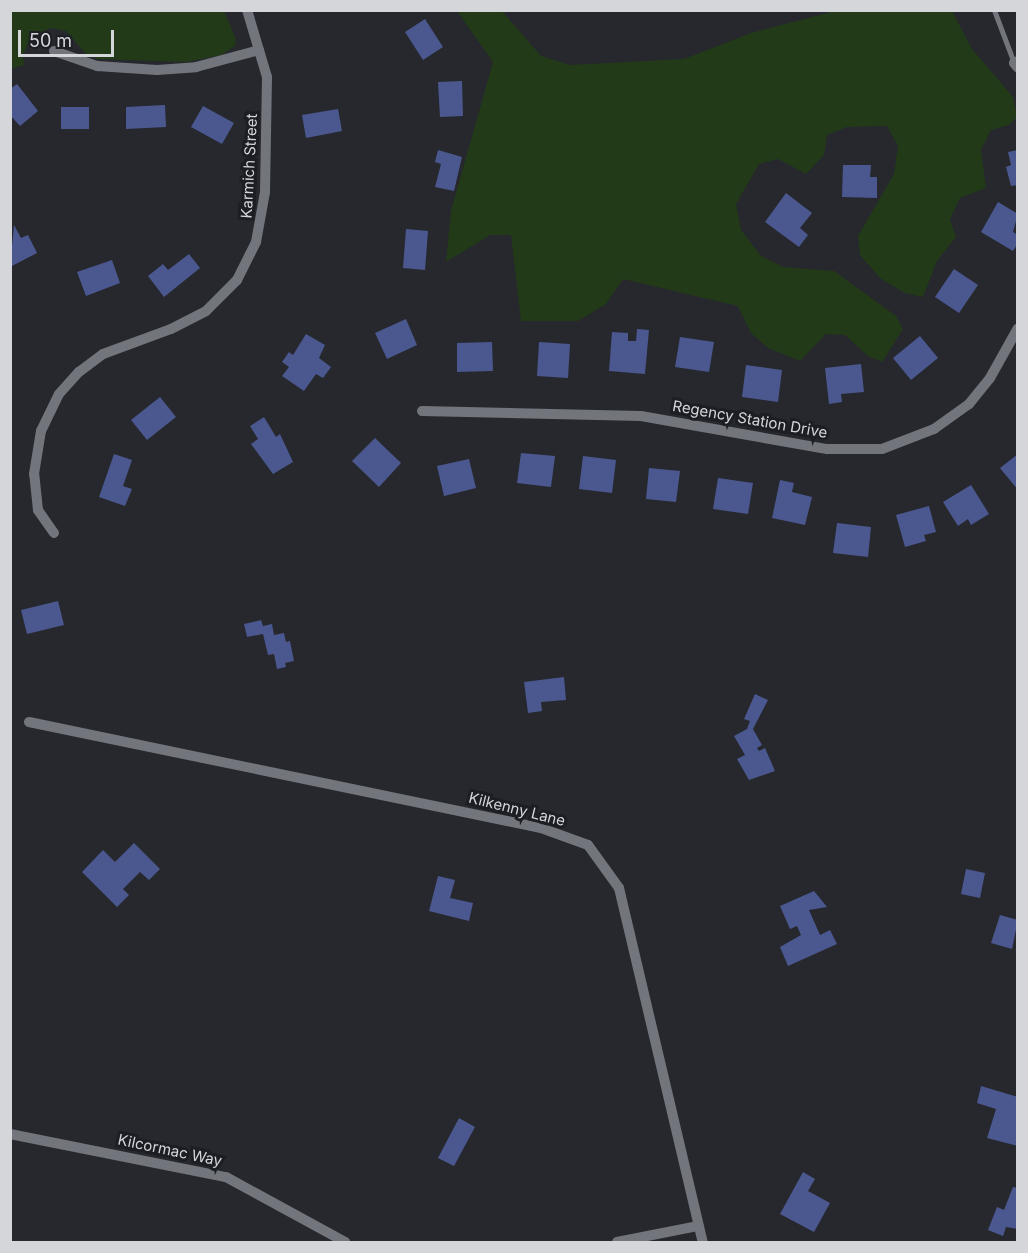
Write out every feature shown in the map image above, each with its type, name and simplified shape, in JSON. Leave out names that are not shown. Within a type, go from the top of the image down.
[{"type":"street","name":"Karmich Street","points":[[54,533],[38,510],[34,474],[41,431],[59,394],[79,372],[103,354],[171,329],[206,311],[237,280],[250,258],[260,230],[265,192],[267,77],[247,10]]},
{"type":"street","points":[[54,51],[97,66],[157,70],[196,66],[259,50]]},
{"type":"street","name":"Regency Station Drive","points":[[422,411],[641,416],[827,449],[882,449],[934,429],[969,404],[990,378],[1017,328]]},
{"type":"street","name":"Kilkenny Lane","points":[[29,722],[542,828],[588,845],[619,888],[703,1242]]},
{"type":"street","name":"Kilcormac Way","points":[[10,1134],[226,1177],[345,1242]]},
{"type":"street","points":[[617,1242],[698,1226]]},
{"type":"lane","points":[[994,10],[1016,64]]},
{"type":"green space","points":[[10,11],[224,11],[236,39],[235,46],[221,55],[186,62],[98,59],[85,53],[66,31],[51,28],[31,37],[23,55],[24,65],[11,69]]},
{"type":"green space","points":[[457,11],[502,11],[541,56],[570,65],[684,59],[751,33],[835,11],[952,11],[972,49],[1013,97],[1017,117],[1009,125],[991,130],[981,150],[986,188],[960,198],[950,219],[956,237],[937,261],[923,297],[905,293],[880,278],[860,255],[858,236],[894,174],[898,146],[887,126],[847,127],[827,135],[824,155],[806,174],[778,159],[759,164],[736,204],[741,230],[761,256],[783,267],[834,271],[896,316],[903,329],[882,362],[868,356],[845,335],[826,334],[800,361],[768,348],[751,333],[738,306],[623,279],[606,304],[578,321],[521,321],[511,235],[490,235],[446,262],[451,211],[493,62]]},
{"type":"building","points":[[425,19],[443,47],[423,60],[405,32]]},
{"type":"building","points":[[462,81],[463,116],[440,117],[438,82]]},
{"type":"building","points":[[17,84],[38,111],[20,126],[10,115],[10,89]]},
{"type":"building","points":[[165,105],[166,127],[126,129],[126,107]]},
{"type":"building","points":[[203,106],[234,123],[222,144],[191,127]]},
{"type":"building","points":[[61,107],[89,107],[89,129],[61,129]]},
{"type":"building","points":[[338,109],[342,131],[306,138],[302,115]]},
{"type":"building","points":[[438,150],[462,157],[454,191],[435,187],[441,164],[435,162]]},
{"type":"building","points":[[1018,150],[1018,185],[1011,186],[1006,167],[1011,165],[1008,152]]},
{"type":"building","points":[[843,165],[871,165],[870,177],[877,177],[877,198],[842,197]]},
{"type":"building","points":[[786,193],[812,213],[800,228],[808,235],[799,247],[765,222]]},
{"type":"building","points":[[998,202],[1018,214],[1013,232],[1018,235],[1018,243],[1013,251],[981,232]]},
{"type":"building","points":[[14,225],[21,238],[28,235],[37,253],[10,267]]},
{"type":"building","points":[[406,229],[428,231],[425,270],[403,268]]},
{"type":"building","points":[[189,254],[200,268],[164,297],[148,276],[163,264],[168,270]]},
{"type":"building","points":[[112,260],[120,283],[86,296],[77,272]]},
{"type":"building","points":[[954,269],[978,285],[959,313],[935,297]]},
{"type":"building","points":[[406,319],[417,345],[387,359],[375,333]]},
{"type":"building","points":[[637,329],[649,330],[645,374],[609,371],[612,332],[628,333],[628,341],[636,341]]},
{"type":"building","points":[[306,334],[325,345],[319,358],[331,367],[323,378],[316,374],[304,391],[282,376],[289,367],[282,362],[289,352],[293,355]]},
{"type":"building","points":[[920,336],[938,358],[911,380],[893,358]]},
{"type":"building","points":[[680,337],[714,342],[709,372],[675,367]]},
{"type":"building","points":[[492,342],[493,371],[457,372],[457,343]]},
{"type":"building","points":[[539,342],[570,344],[568,378],[537,376]]},
{"type":"building","points":[[861,364],[864,392],[841,394],[842,402],[829,404],[825,368]]},
{"type":"building","points":[[746,365],[782,370],[778,402],[742,397]]},
{"type":"building","points":[[160,397],[176,417],[147,440],[131,420]]},
{"type":"building","points":[[264,417],[276,437],[280,434],[293,462],[273,474],[251,444],[258,439],[250,426]]},
{"type":"building","points":[[375,438],[401,463],[379,487],[352,461]]},
{"type":"building","points":[[521,453],[555,456],[551,487],[517,483]]},
{"type":"building","points":[[114,454],[132,460],[123,486],[132,489],[125,506],[99,497]]},
{"type":"building","points":[[1018,454],[1018,490],[1000,468]]},
{"type":"building","points":[[583,456],[616,460],[612,493],[579,489]]},
{"type":"building","points":[[469,459],[476,488],[444,496],[437,466]]},
{"type":"building","points":[[649,468],[680,471],[676,502],[646,499]]},
{"type":"building","points":[[718,478],[753,483],[748,514],[713,509]]},
{"type":"building","points":[[780,480],[794,483],[792,492],[812,497],[805,525],[772,518]]},
{"type":"building","points":[[971,485],[989,514],[971,525],[968,519],[958,526],[943,502]]},
{"type":"building","points":[[929,506],[936,532],[924,535],[926,541],[905,547],[896,515]]},
{"type":"building","points":[[837,523],[871,527],[868,557],[833,553]]},
{"type":"building","points":[[58,601],[64,625],[27,634],[21,610]]},
{"type":"building","points":[[261,620],[263,626],[272,624],[274,635],[284,633],[286,642],[290,641],[294,661],[285,663],[286,667],[277,669],[274,654],[268,655],[263,634],[247,637],[244,624]]},
{"type":"building","points":[[564,677],[566,700],[541,702],[542,711],[528,713],[524,682]]},
{"type":"building","points":[[755,694],[768,700],[753,729],[762,745],[757,748],[759,751],[765,748],[775,771],[749,780],[737,759],[745,755],[734,736],[747,729],[750,721],[744,719]]},
{"type":"building","points":[[134,843],[160,869],[149,880],[140,872],[123,889],[129,895],[117,907],[82,872],[103,850],[115,862]]},
{"type":"building","points":[[966,869],[985,873],[980,898],[961,894]]},
{"type":"building","points":[[438,876],[455,880],[450,898],[473,903],[469,921],[429,911]]},
{"type":"building","points":[[814,891],[827,907],[809,910],[820,935],[830,930],[837,944],[788,966],[780,947],[801,935],[797,926],[790,929],[780,906]]},
{"type":"building","points":[[1000,915],[1018,920],[1012,949],[991,943]]},
{"type":"building","points":[[981,1086],[1018,1097],[1018,1146],[987,1138],[996,1109],[977,1103]]},
{"type":"building","points":[[459,1118],[475,1127],[454,1166],[438,1158]]},
{"type":"building","points":[[803,1172],[815,1179],[808,1191],[830,1203],[814,1232],[780,1214]]},
{"type":"building","points":[[1013,1187],[1018,1188],[1018,1229],[1006,1227],[1003,1236],[988,1230],[997,1207],[1004,1210]]}]
